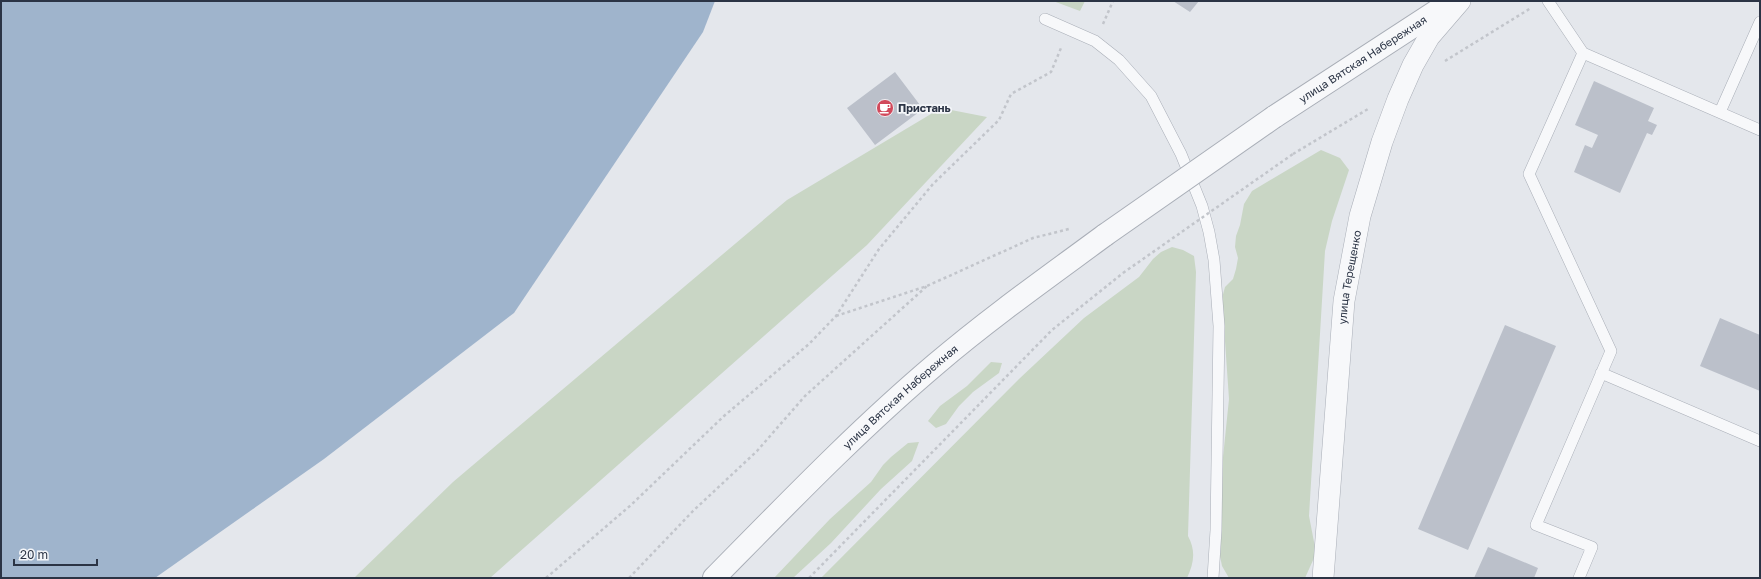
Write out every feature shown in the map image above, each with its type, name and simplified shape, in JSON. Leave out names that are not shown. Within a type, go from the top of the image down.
[{"type":"street","name":"улица Вятская Набережная","points":[[714,578],[812,478],[879,414],[937,363],[1024,295],[1105,235],[1274,117],[1452,1]]},
{"type":"street","name":"улица Терещенко","points":[[1323,578],[1344,301],[1360,216],[1382,142],[1398,99],[1413,65],[1429,37],[1460,1]]},
{"type":"lane","points":[[1548,1],[1583,52],[1760,130]]},
{"type":"lane","points":[[1044,19],[1069,28],[1096,41],[1119,60],[1150,96],[1181,154],[1202,206],[1214,260],[1219,326],[1216,530],[1213,578]]},
{"type":"lane","points":[[1720,112],[1760,22]]},
{"type":"lane","points":[[1579,578],[1592,546],[1536,525],[1611,351],[1528,174],[1583,52]]},
{"type":"lane","points":[[1601,373],[1760,441]]},
{"type":"path","points":[[1096,41],[1113,1]]},
{"type":"path","points":[[546,578],[631,505],[724,416],[809,344],[836,316],[879,249],[933,184],[999,120],[1011,94],[1051,72],[1069,28]]},
{"type":"path","points":[[809,578],[1052,330],[1123,273],[1293,154]]},
{"type":"path","points":[[836,316],[927,286],[1033,238],[1076,227]]},
{"type":"path","points":[[629,578],[693,511],[757,451],[805,396],[927,286]]},
{"type":"green space","points":[[1053,1],[1085,1],[1080,11]]},
{"type":"green space","points":[[941,108],[987,117],[867,245],[490,578],[354,578],[453,482],[787,200]]},
{"type":"green space","points":[[1321,150],[1340,158],[1349,170],[1332,221],[1325,251],[1309,516],[1315,547],[1314,558],[1305,578],[1229,578],[1222,566],[1220,556],[1222,522],[1222,467],[1229,399],[1222,298],[1225,287],[1233,279],[1236,269],[1238,258],[1235,247],[1236,236],[1240,225],[1244,204],[1252,191]]},
{"type":"green space","points":[[1172,247],[1183,250],[1194,256],[1196,272],[1188,536],[1191,541],[1193,562],[1187,578],[821,578],[1019,379],[1084,318],[1139,277],[1153,259],[1161,252]]},
{"type":"green space","points":[[991,362],[1002,363],[999,373],[973,392],[959,406],[946,424],[936,428],[928,421],[940,406],[967,386]]},
{"type":"green space","points":[[919,442],[912,461],[881,489],[831,543],[793,578],[774,578],[830,519],[871,482],[883,465],[891,457],[908,443]]},
{"type":"water","points":[[1,1],[715,1],[703,32],[514,313],[324,459],[155,578],[1,578]]},
{"type":"building","points":[[1173,1],[1199,1],[1190,12]]},
{"type":"building","name":"Пристань","points":[[895,72],[923,109],[875,145],[847,108]]},
{"type":"building","points":[[1594,81],[1654,108],[1648,121],[1657,125],[1652,135],[1647,133],[1620,193],[1574,172],[1585,145],[1592,148],[1598,135],[1575,125]]},
{"type":"building","points":[[1720,318],[1760,335],[1760,391],[1700,366]]},
{"type":"building","points":[[1505,325],[1556,346],[1468,550],[1418,529]]},
{"type":"building","points":[[1488,547],[1538,568],[1534,578],[1474,578]]},
{"type":"place","name":"Пристань","points":[[885,108]]}]
